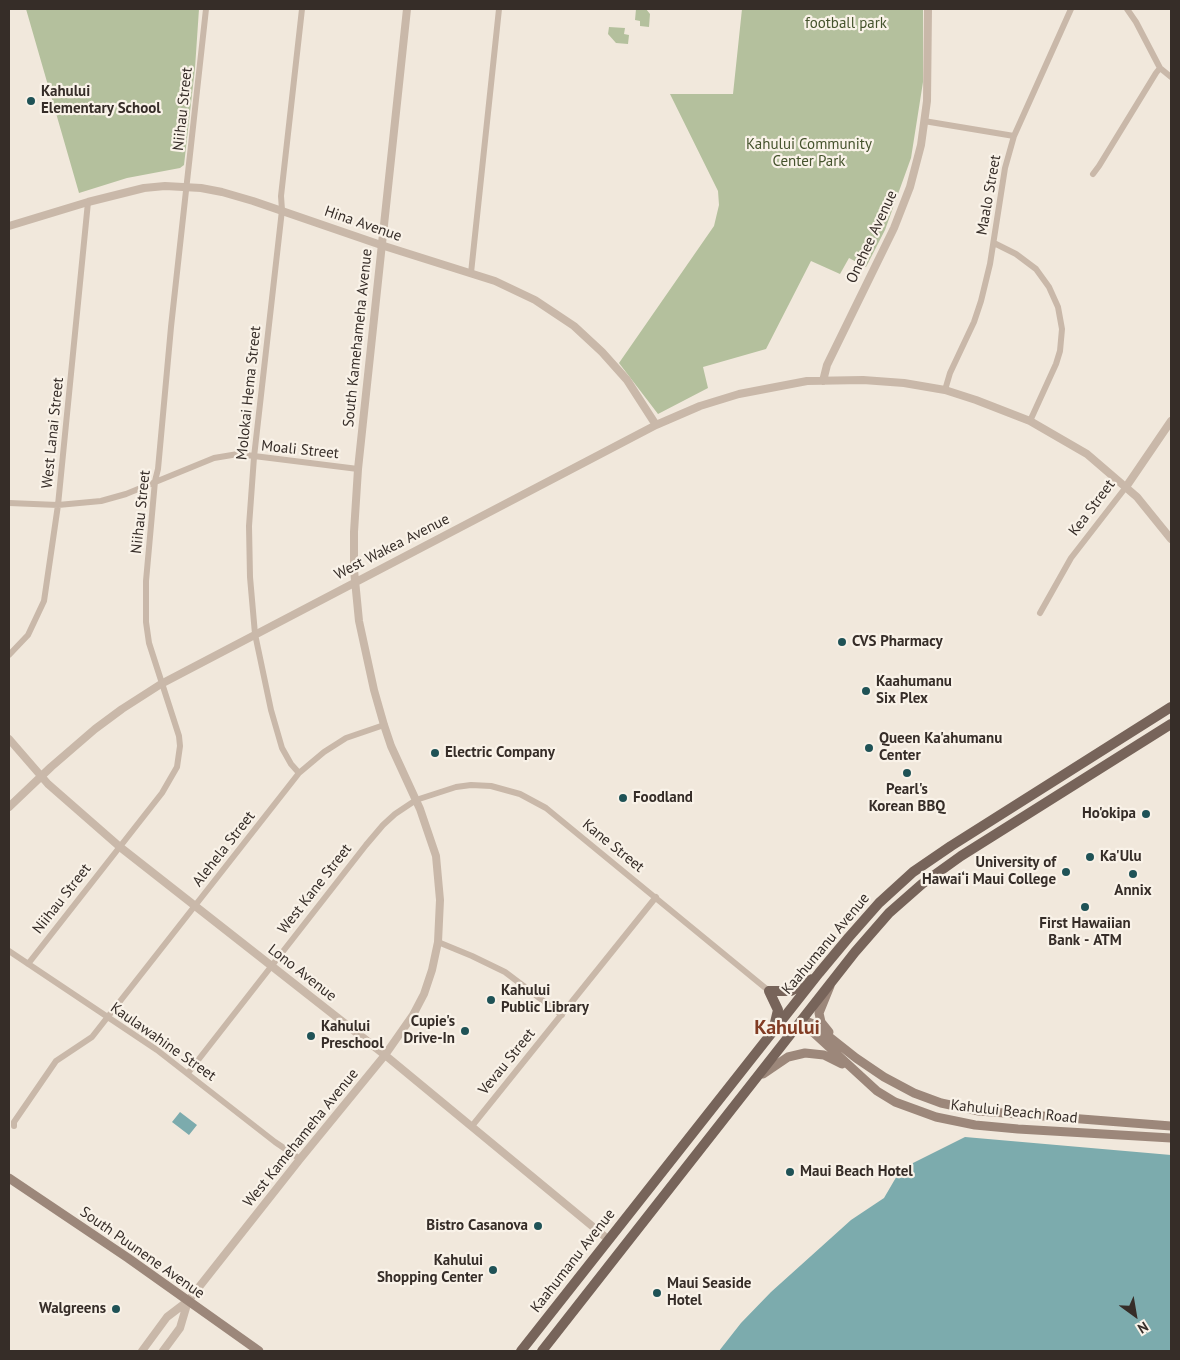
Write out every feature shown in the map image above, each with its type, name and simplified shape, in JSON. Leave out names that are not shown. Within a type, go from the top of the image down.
[{"type":"main road","name":"Kaahumanu Avenue","points":[[523,1351],[819,973],[879,903],[914,872],[951,846],[1171,707]]},
{"type":"main road","name":"Kaahumanu Avenue","points":[[542,1351],[889,913],[922,884],[962,856],[1171,724]]},
{"type":"main road","points":[[1020,802],[1028,814]]},
{"type":"main road","points":[[769,991],[791,991],[819,973]]},
{"type":"main road","points":[[830,986],[820,1007],[819,1016],[822,1024],[842,1048]]},
{"type":"main road","points":[[769,991],[803,1020]]},
{"type":"main road","points":[[769,991],[778,1010],[772,1034]]},
{"type":"main road","name":"Kahului Beach Road","points":[[803,1020],[813,1024],[842,1048],[884,1077],[914,1093],[941,1103],[979,1111],[1171,1126]]},
{"type":"main road","name":"Kahului Beach Road","points":[[803,1020],[804,1024],[877,1091],[907,1107],[936,1117],[975,1125],[1171,1138]]},
{"type":"main road","points":[[755,1081],[780,1061],[796,1054],[806,1053],[824,1055],[862,1078]]},
{"type":"main road","points":[[907,1107],[914,1093]]},
{"type":"main road","points":[[698,1128],[710,1138]]},
{"type":"main road","name":"South Puunene Avenue","points":[[9,1178],[128,1258],[259,1351]]},
{"type":"main road","points":[[609,1240],[622,1249]]},
{"type":"street","name":"Niihau Street","points":[[28,964],[162,793],[177,767],[180,746],[179,736],[149,643],[145,605],[155,481],[158,469],[171,327],[206,9]]},
{"type":"street","name":"Molokai Hema Street","points":[[299,773],[291,764],[282,748],[271,710],[254,634],[249,526],[254,457],[282,210],[281,196],[302,9]]},
{"type":"street","name":"South Kamehameha Avenue","points":[[356,581],[354,532],[358,469],[407,9]]},
{"type":"street","points":[[471,273],[499,9]]},
{"type":"street","name":"Onehee Avenue","points":[[823,381],[827,365],[894,228],[910,187],[921,145],[927,101],[928,9]]},
{"type":"street","name":"Maalo Street","points":[[945,390],[950,373],[974,322],[981,302],[994,243],[1005,168],[1014,136],[1071,9]]},
{"type":"street","points":[[1127,9],[1136,22],[1160,68],[1171,78]]},
{"type":"street","points":[[1093,174],[1160,68]]},
{"type":"street","points":[[924,121],[1014,136]]},
{"type":"street","name":"Hina Avenue","points":[[9,226],[88,202],[144,188],[187,187],[222,192],[282,210],[381,246],[495,281],[535,300],[574,326],[602,352],[627,380],[656,425]]},
{"type":"street","name":"West Lanai Street","points":[[9,656],[28,635],[44,601],[58,505],[88,202]]},
{"type":"street","points":[[994,243],[1016,254],[1036,269],[1050,287],[1059,313],[1062,329],[1060,351],[1030,421]]},
{"type":"street","name":"West Wakea Avenue","points":[[9,807],[95,729],[161,684],[656,425],[700,406],[740,394],[806,381],[863,380],[945,390],[976,400],[1030,421],[1087,454],[1126,487],[1153,515],[1171,539]]},
{"type":"street","name":"Kea Street","points":[[1040,613],[1070,558],[1126,487],[1171,421]]},
{"type":"street","name":"Moali Street","points":[[9,503],[58,505],[101,500],[126,494],[214,458],[238,454],[358,469]]},
{"type":"street","name":"West Kamehameha Avenue","points":[[188,1301],[385,1055],[408,1023],[424,994],[432,970],[438,942],[440,900],[436,856],[416,800],[384,724],[372,684],[359,621],[356,581]]},
{"type":"street","name":"Alehela Street","points":[[14,1126],[14,1122],[56,1062],[92,1037],[299,773],[324,752],[346,738],[384,724]]},
{"type":"street","name":"Lono Avenue","points":[[9,739],[41,776],[67,802],[385,1055],[609,1240]]},
{"type":"street","name":"Kane Street","points":[[416,800],[456,787],[470,785],[491,786],[520,794],[537,802],[555,814],[769,991]]},
{"type":"street","name":"West Kane Street","points":[[188,1073],[373,836],[395,814],[416,800]]},
{"type":"street","name":"Vevau Street","points":[[472,1126],[656,897]]},
{"type":"street","points":[[438,942],[504,972],[562,1015]]},
{"type":"street","name":"Kaulawahine Street","points":[[9,951],[157,1050],[275,1142],[300,1159]]},
{"type":"street","points":[[142,1351],[167,1317],[188,1301]]},
{"type":"street","points":[[163,1351],[180,1328],[188,1301]]},
{"type":"green space","points":[[26,9],[199,9],[195,68],[184,165],[180,168],[127,178],[79,193]]},
{"type":"green space","points":[[636,9],[646,9],[650,14],[649,27],[640,26],[640,21],[635,20]]},
{"type":"green space","name":"Kahului Community Center Park","points":[[742,9],[923,9],[923,82],[911,158],[885,230],[866,267],[849,258],[840,274],[811,261],[766,349],[703,367],[708,388],[658,414],[619,363],[714,226],[719,205],[718,191],[670,94],[733,94]]},
{"type":"green space","points":[[609,27],[625,28],[624,34],[629,35],[628,44],[616,43],[608,34]]},
{"type":"water","points":[[180,1112],[197,1125],[189,1135],[172,1122]]},
{"type":"water","points":[[965,1137],[1171,1155],[1171,1351],[719,1351],[741,1323],[771,1292],[851,1220],[884,1198],[898,1174],[909,1165]]},
{"type":"place","name":"Kahului Elementary School","points":[[31,101]]},
{"type":"place","name":"CVS Pharmacy","points":[[842,642]]},
{"type":"place","name":"Kaahumanu Six Plex","points":[[866,691]]},
{"type":"place","name":"Queen Ka'ahumanu Center","points":[[869,748]]},
{"type":"place","name":"Electric Company","points":[[435,753]]},
{"type":"place","name":"Pearl's Korean BBQ","points":[[907,773]]},
{"type":"place","name":"Foodland","points":[[623,798]]},
{"type":"place","name":"Ho'okipa","points":[[1146,814]]},
{"type":"place","name":"Ka'Ulu","points":[[1090,857]]},
{"type":"place","name":"University of Hawai‘i Maui College","points":[[1066,872]]},
{"type":"place","name":"Annix","points":[[1133,874]]},
{"type":"place","name":"First Hawaiian Bank - ATM","points":[[1085,907]]},
{"type":"place","name":"Kahului Public Library","points":[[491,1000]]},
{"type":"place","name":"Cupie's Drive-In","points":[[465,1031]]},
{"type":"place","name":"Kahului Preschool","points":[[311,1036]]},
{"type":"place","name":"Maui Beach Hotel","points":[[790,1172]]},
{"type":"place","name":"Bistro Casanova","points":[[538,1226]]},
{"type":"place","name":"Kahului Shopping Center","points":[[493,1270]]},
{"type":"place","name":"Maui Seaside Hotel","points":[[657,1293]]},
{"type":"place","name":"Walgreens","points":[[116,1309]]},
{"type":"district","name":"Kahului","points":[[787,1028]]},
{"type":"park label","name":"football park","points":[[846,24]]}]
